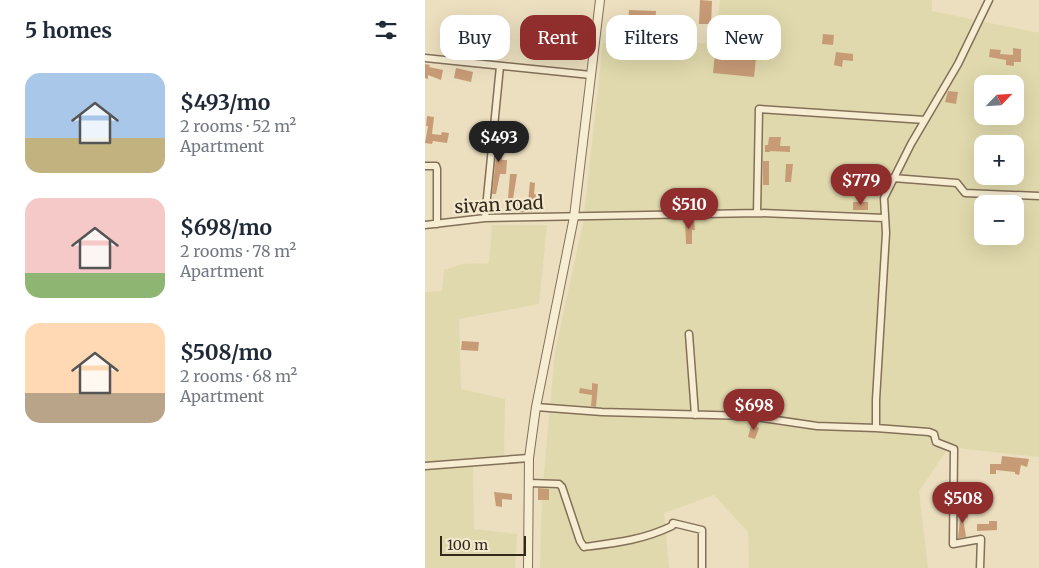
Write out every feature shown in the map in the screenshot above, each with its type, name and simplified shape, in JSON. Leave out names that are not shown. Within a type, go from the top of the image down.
[{"type":"street","points":[[528,568],[529,458],[536,408],[575,217],[600,0]]},
{"type":"street","points":[[876,428],[886,233],[884,198],[925,120],[958,64],[989,0]]},
{"type":"street","points":[[425,58],[591,75]]},
{"type":"street","points":[[485,218],[499,66]]},
{"type":"street","points":[[757,213],[759,109],[925,120]]},
{"type":"street","points":[[425,166],[436,166],[437,169],[437,224]]},
{"type":"street","points":[[893,178],[957,183],[965,193],[1039,196]]},
{"type":"street","name":"sivan road","points":[[425,225],[485,218],[757,213],[885,218]]},
{"type":"street","points":[[689,334],[695,415]]},
{"type":"street","points":[[536,408],[602,412],[749,416],[817,426],[929,432],[934,434],[936,442],[954,449],[953,544],[981,538],[980,568]]},
{"type":"street","points":[[425,466],[529,458]]},
{"type":"street","points":[[529,483],[559,484],[562,487],[579,541],[584,547],[632,540],[659,532],[672,526],[673,523],[702,530],[702,568]]},
{"type":"shaded area","points":[[720,0],[932,0],[932,11],[1039,33],[1039,457],[949,447],[919,491],[928,568],[749,568],[748,532],[714,495],[664,513],[669,568],[540,568],[542,495],[555,351],[583,223],[603,43],[606,43],[606,60],[697,60],[697,43],[707,43],[707,60],[781,60],[781,15],[718,15]]},
{"type":"shaded area","points":[[492,225],[547,225],[539,304],[459,319],[461,389],[505,399],[504,455],[473,467],[474,529],[517,534],[515,568],[425,568],[425,292],[442,291],[444,270],[463,264],[489,263]]},
{"type":"building","points":[[700,0],[712,1],[711,15],[707,15],[707,24],[699,24]]},
{"type":"building","points":[[629,10],[656,11],[656,15],[629,15]]},
{"type":"building","points":[[823,34],[834,35],[833,45],[822,44]]},
{"type":"building","points":[[1013,48],[1021,49],[1021,62],[1014,62],[1014,66],[1006,65],[1006,60],[989,57],[990,49],[1001,50],[1000,54],[1013,55]]},
{"type":"building","points":[[836,52],[853,54],[853,61],[843,60],[842,67],[834,65]]},
{"type":"building","points":[[714,60],[756,60],[754,77],[713,73]]},
{"type":"building","points":[[425,64],[430,65],[429,67],[443,70],[441,80],[428,75],[428,79],[425,78]]},
{"type":"building","points":[[456,68],[473,72],[471,82],[454,78]]},
{"type":"building","points":[[948,91],[958,92],[956,104],[945,102]]},
{"type":"building","points":[[427,116],[434,117],[432,134],[441,135],[442,132],[449,133],[447,143],[433,141],[432,144],[425,143],[428,126],[426,126]]},
{"type":"building","points":[[499,129],[503,129],[502,160],[507,160],[506,174],[500,174],[496,194],[492,194]]},
{"type":"building","points":[[769,137],[781,137],[780,146],[790,146],[790,152],[765,152],[765,145],[768,145]]},
{"type":"building","points":[[763,161],[769,161],[769,185],[763,185]]},
{"type":"building","points":[[786,164],[793,164],[791,182],[785,182]]},
{"type":"building","points":[[510,174],[517,174],[513,199],[508,199]]},
{"type":"building","points":[[530,182],[535,183],[534,194],[538,194],[537,205],[533,205],[532,212],[519,212],[519,210],[516,210],[516,202],[528,202]]},
{"type":"building","points":[[853,202],[868,202],[868,210],[853,210]]},
{"type":"building","points":[[685,219],[694,219],[695,230],[692,230],[692,244],[686,244]]},
{"type":"building","points":[[462,341],[479,342],[478,351],[461,350]]},
{"type":"building","points":[[592,383],[598,384],[596,407],[591,406],[592,395],[579,393],[580,388],[592,390]]},
{"type":"building","points":[[752,422],[757,422],[757,427],[759,428],[755,439],[748,437]]},
{"type":"building","points":[[1002,456],[1029,459],[1027,467],[1021,465],[1019,475],[1015,474],[1015,472],[996,470],[996,474],[990,474],[990,464],[1001,464]]},
{"type":"building","points":[[975,485],[981,485],[982,493],[969,493],[969,496],[962,496],[963,487],[975,488]]},
{"type":"building","points":[[538,488],[549,489],[549,500],[538,500]]},
{"type":"building","points":[[494,492],[512,494],[512,500],[502,499],[502,507],[496,506]]},
{"type":"building","points":[[961,510],[968,511],[968,518],[963,517],[966,537],[958,538]]},
{"type":"building","points":[[989,521],[997,521],[997,530],[977,531],[977,524],[989,524]]}]
